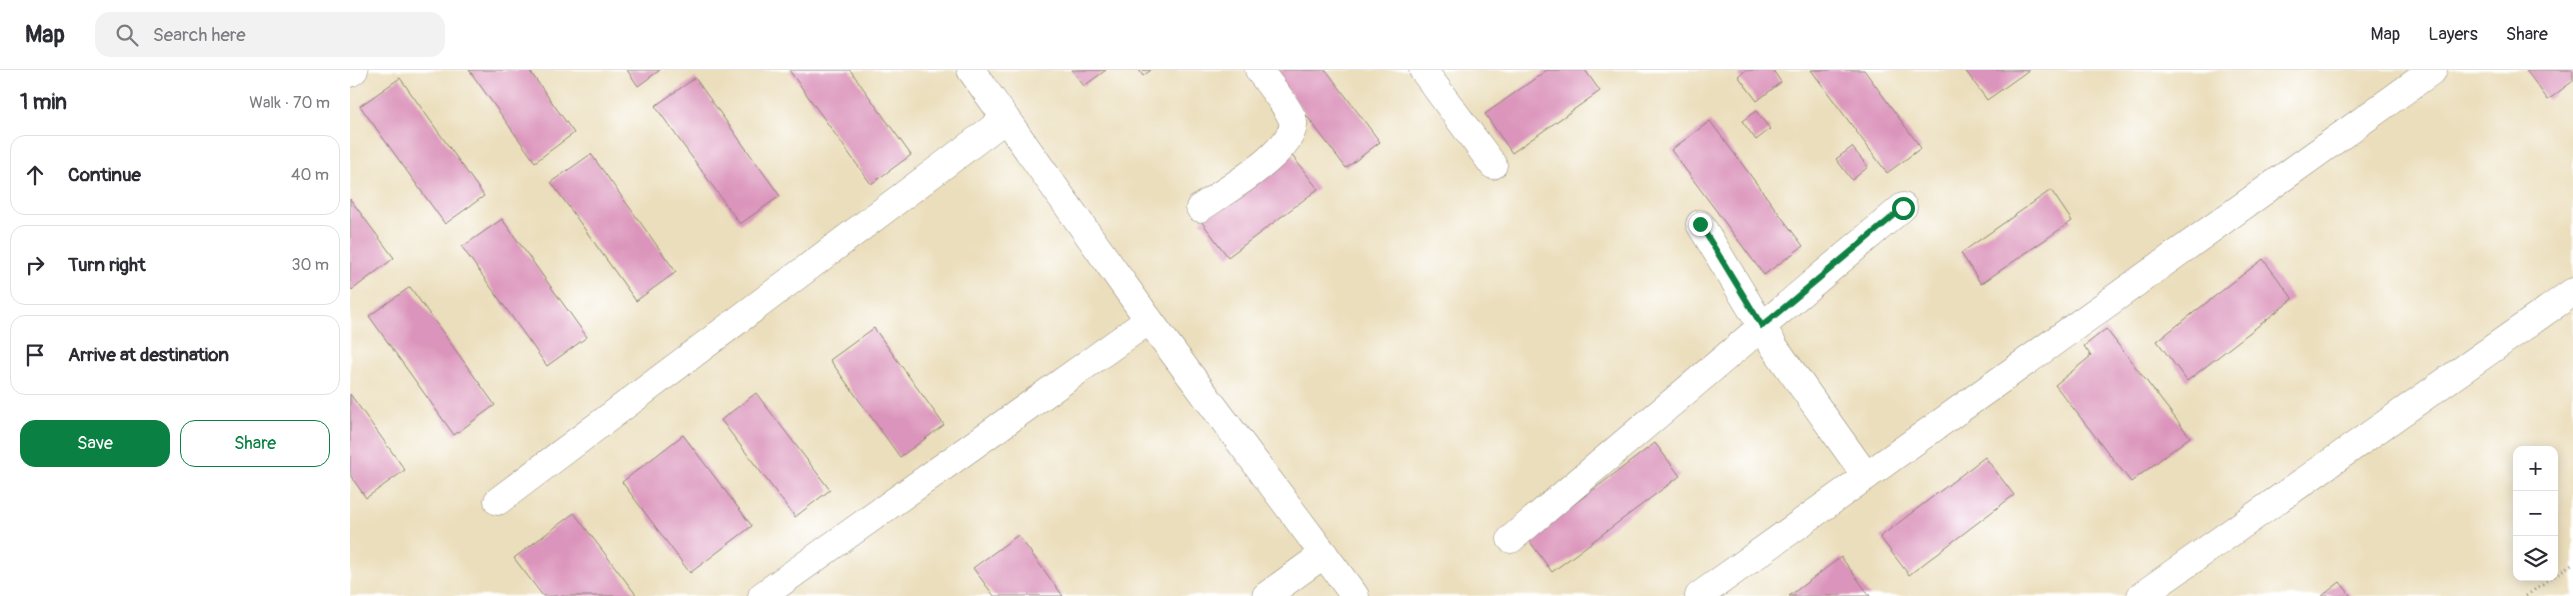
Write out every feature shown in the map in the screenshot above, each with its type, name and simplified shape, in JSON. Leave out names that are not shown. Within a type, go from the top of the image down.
[{"type":"street","points":[[350,73],[354,70]]},
{"type":"street","points":[[970,70],[1149,320],[1355,596]]},
{"type":"street","points":[[1200,208],[1267,161],[1284,145],[1291,134],[1292,119],[1259,70]]},
{"type":"street","points":[[1423,70],[1493,165]]},
{"type":"street","points":[[1699,596],[2433,70]]},
{"type":"street","points":[[498,501],[1005,119]]},
{"type":"street","points":[[1510,539],[1903,208]]},
{"type":"street","points":[[1700,224],[1762,326],[1866,476]]},
{"type":"street","points":[[2141,596],[2573,292]]},
{"type":"street","points":[[762,596],[1149,320]]},
{"type":"street","points":[[1266,596],[1324,554]]},
{"type":"path","points":[[2558,574],[2573,563]]},
{"type":"path","points":[[2526,596],[2547,581]]},
{"type":"building","points":[[469,70],[529,70],[574,133],[535,162]]},
{"type":"building","points":[[627,70],[660,70],[638,86]]},
{"type":"building","points":[[789,70],[850,70],[911,155],[871,184]]},
{"type":"building","points":[[1072,70],[1106,70],[1084,86]]},
{"type":"building","points":[[1139,70],[1151,70],[1143,76]]},
{"type":"building","points":[[1274,70],[1326,70],[1380,142],[1346,168]]},
{"type":"building","points":[[1547,70],[1585,70],[1600,91],[1512,153],[1485,114]]},
{"type":"building","points":[[1746,70],[1773,70],[1781,82],[1757,101],[1738,76]]},
{"type":"building","points":[[1811,70],[1864,70],[1921,148],[1887,173]]},
{"type":"building","points":[[1965,70],[2029,70],[1987,100]]},
{"type":"building","points":[[2526,70],[2573,70],[2573,81],[2548,100]]},
{"type":"building","points":[[400,78],[484,196],[445,224],[360,106]]},
{"type":"building","points":[[695,78],[780,196],[740,224],[655,106]]},
{"type":"building","points":[[1756,111],[1770,129],[1756,140],[1742,121]]},
{"type":"building","points":[[1710,121],[1803,246],[1764,275],[1671,150]]},
{"type":"building","points":[[1852,147],[1868,167],[1852,180],[1836,159]]},
{"type":"building","points":[[1290,153],[1318,189],[1228,257],[1201,221]]},
{"type":"building","points":[[591,154],[676,272],[636,301],[551,182]]},
{"type":"building","points":[[2051,190],[2072,221],[1981,284],[1961,253]]},
{"type":"building","points":[[350,199],[394,258],[352,290],[350,287]]},
{"type":"building","points":[[502,219],[587,337],[547,366],[462,247]]},
{"type":"building","points":[[2263,259],[2293,299],[2187,381],[2157,341]]},
{"type":"building","points":[[410,287],[495,405],[454,435],[369,316]]},
{"type":"building","points":[[874,328],[944,425],[900,457],[830,360]]},
{"type":"building","points":[[2106,329],[2190,437],[2131,482],[2055,385],[2091,356],[2084,346]]},
{"type":"building","points":[[756,393],[830,490],[795,517],[721,420]]},
{"type":"building","points":[[350,394],[405,470],[366,498],[350,475]]},
{"type":"building","points":[[683,435],[752,526],[690,573],[622,482]]},
{"type":"building","points":[[1655,443],[1680,476],[1552,572],[1528,539]]},
{"type":"building","points":[[1985,457],[2014,495],[1909,575],[1880,537]]},
{"type":"building","points":[[574,513],[637,596],[543,596],[514,558]]},
{"type":"building","points":[[1018,535],[1063,596],[994,596],[973,568]]},
{"type":"building","points":[[1841,557],[1870,596],[1789,596]]},
{"type":"building","points":[[2340,582],[2351,596],[2322,596]]},
{"type":"route","points":[[1700,224],[1762,326],[1903,208]]}]
